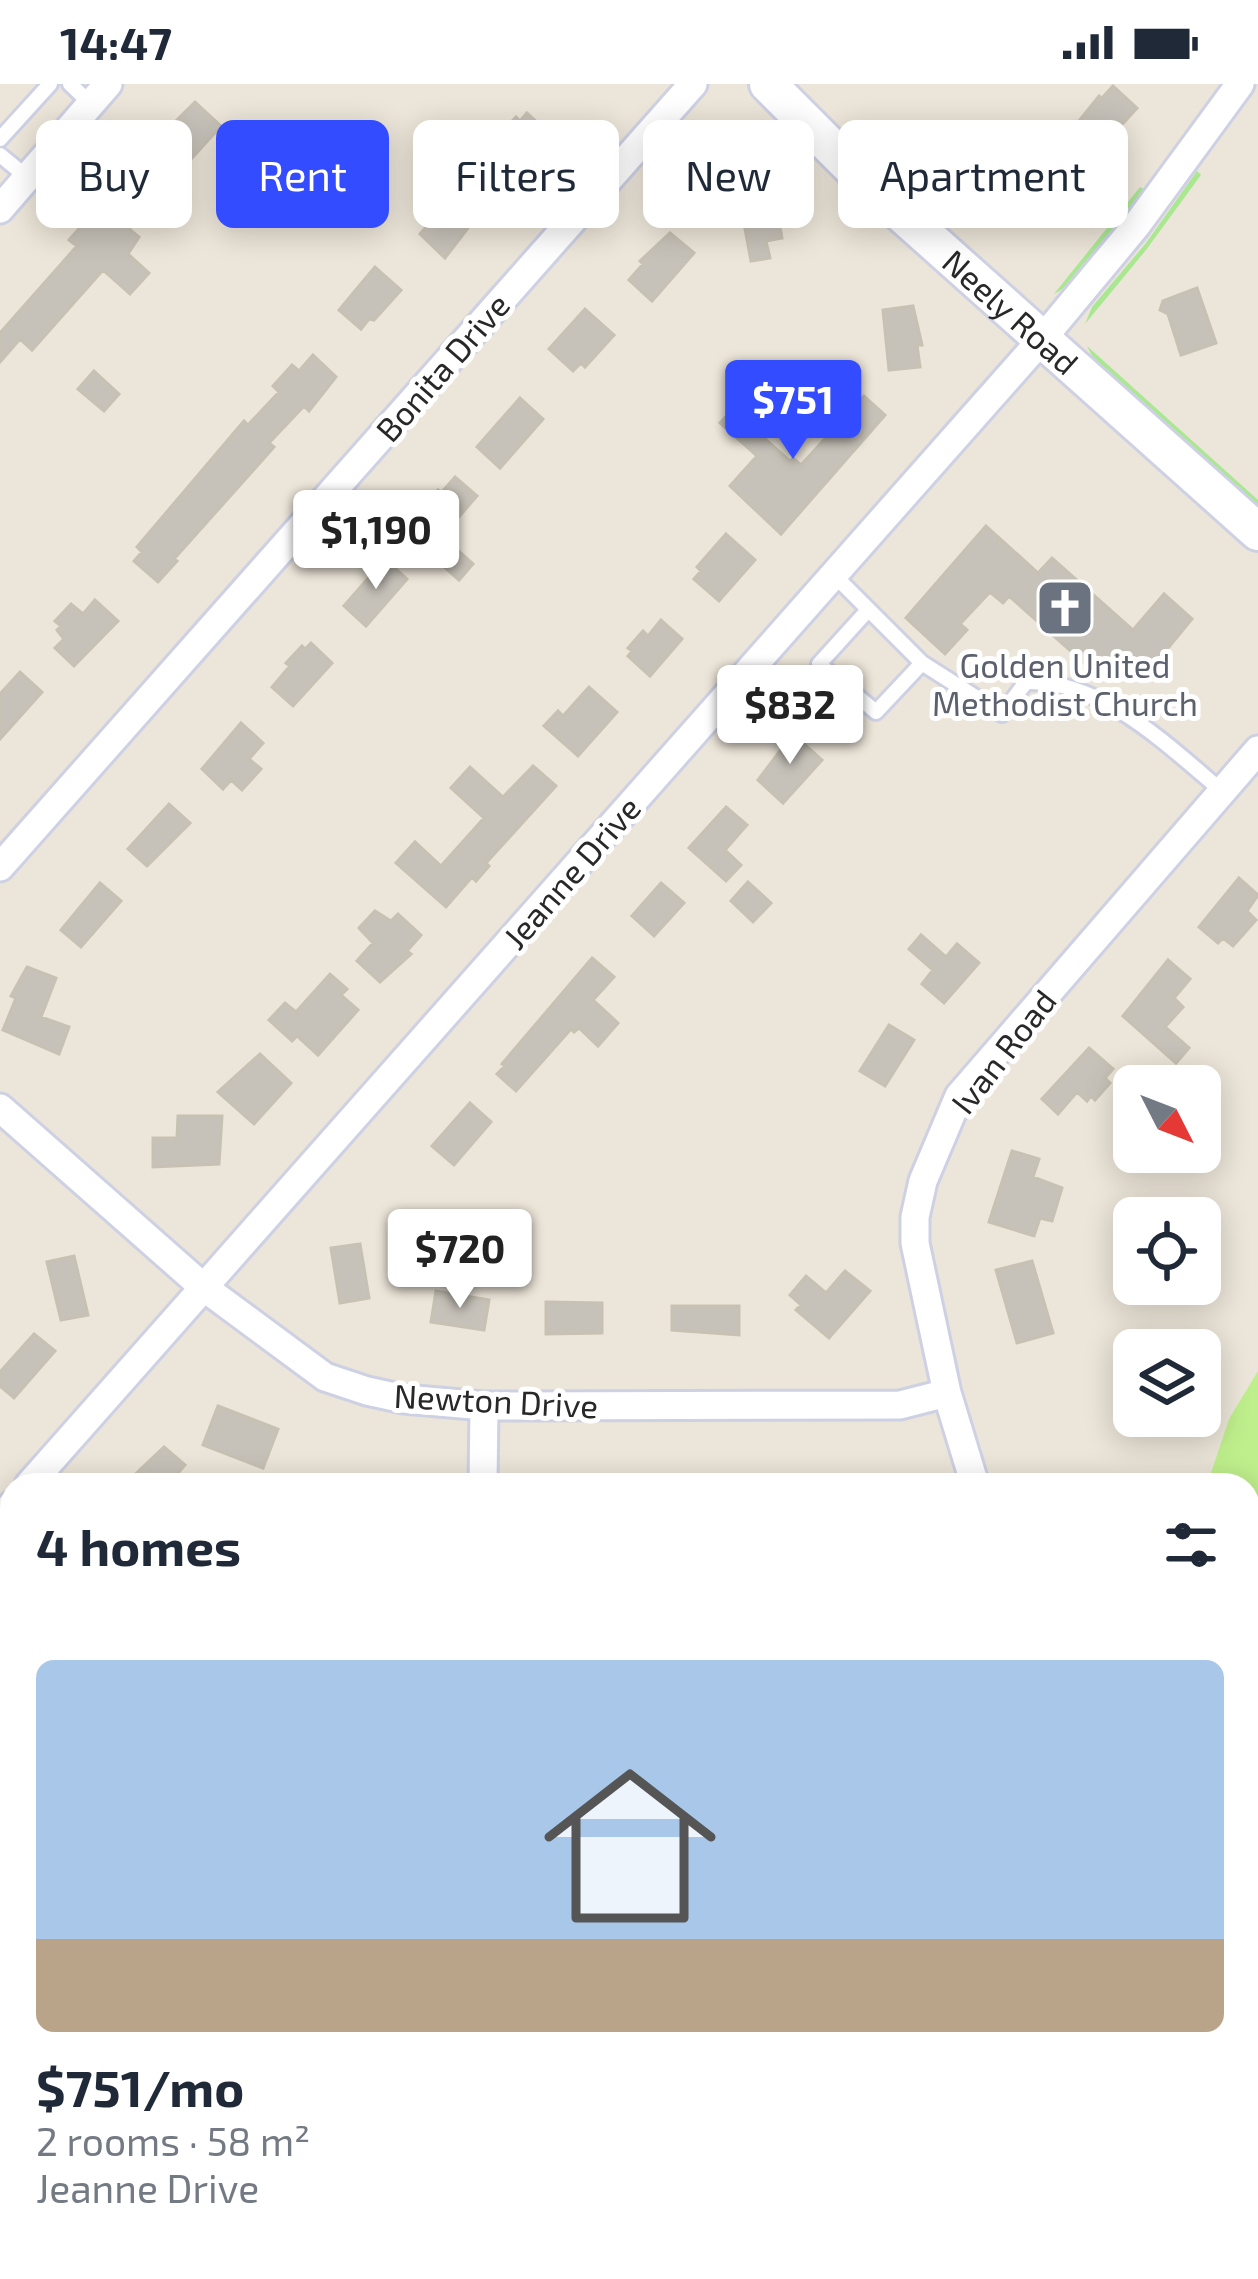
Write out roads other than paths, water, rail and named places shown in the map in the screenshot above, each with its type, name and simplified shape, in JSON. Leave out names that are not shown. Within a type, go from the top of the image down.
[{"type":"street","name":"Bonita Drive","points":[[0,867],[693,84]]},
{"type":"street","name":"Neely Road","points":[[768,84],[866,182],[1258,532]]},
{"type":"street","name":"Jeanne Drive","points":[[39,1473],[1042,338],[1136,226],[1240,84]]},
{"type":"street","points":[[0,209],[28,178],[90,90]]},
{"type":"street","name":"Ivan Road","points":[[971,1473],[919,1274],[915,1217],[930,1161],[958,1096],[1258,750]]},
{"type":"street","name":"Newton Drive","points":[[0,1108],[202,1286],[325,1377],[383,1395],[484,1406],[900,1406],[947,1394]]},
{"type":"street","points":[[484,1406],[484,1473]]},
{"type":"lane","points":[[0,139],[50,84]]},
{"type":"lane","points":[[0,154],[28,178]]},
{"type":"lane","points":[[833,574],[922,664],[1002,714],[1026,682],[1091,697],[1131,718],[1222,791]]},
{"type":"lane","points":[[868,610],[819,664],[876,712],[922,664]]},
{"type":"place","name":"Golden United Methodist Church","points":[[1065,608]]}]
